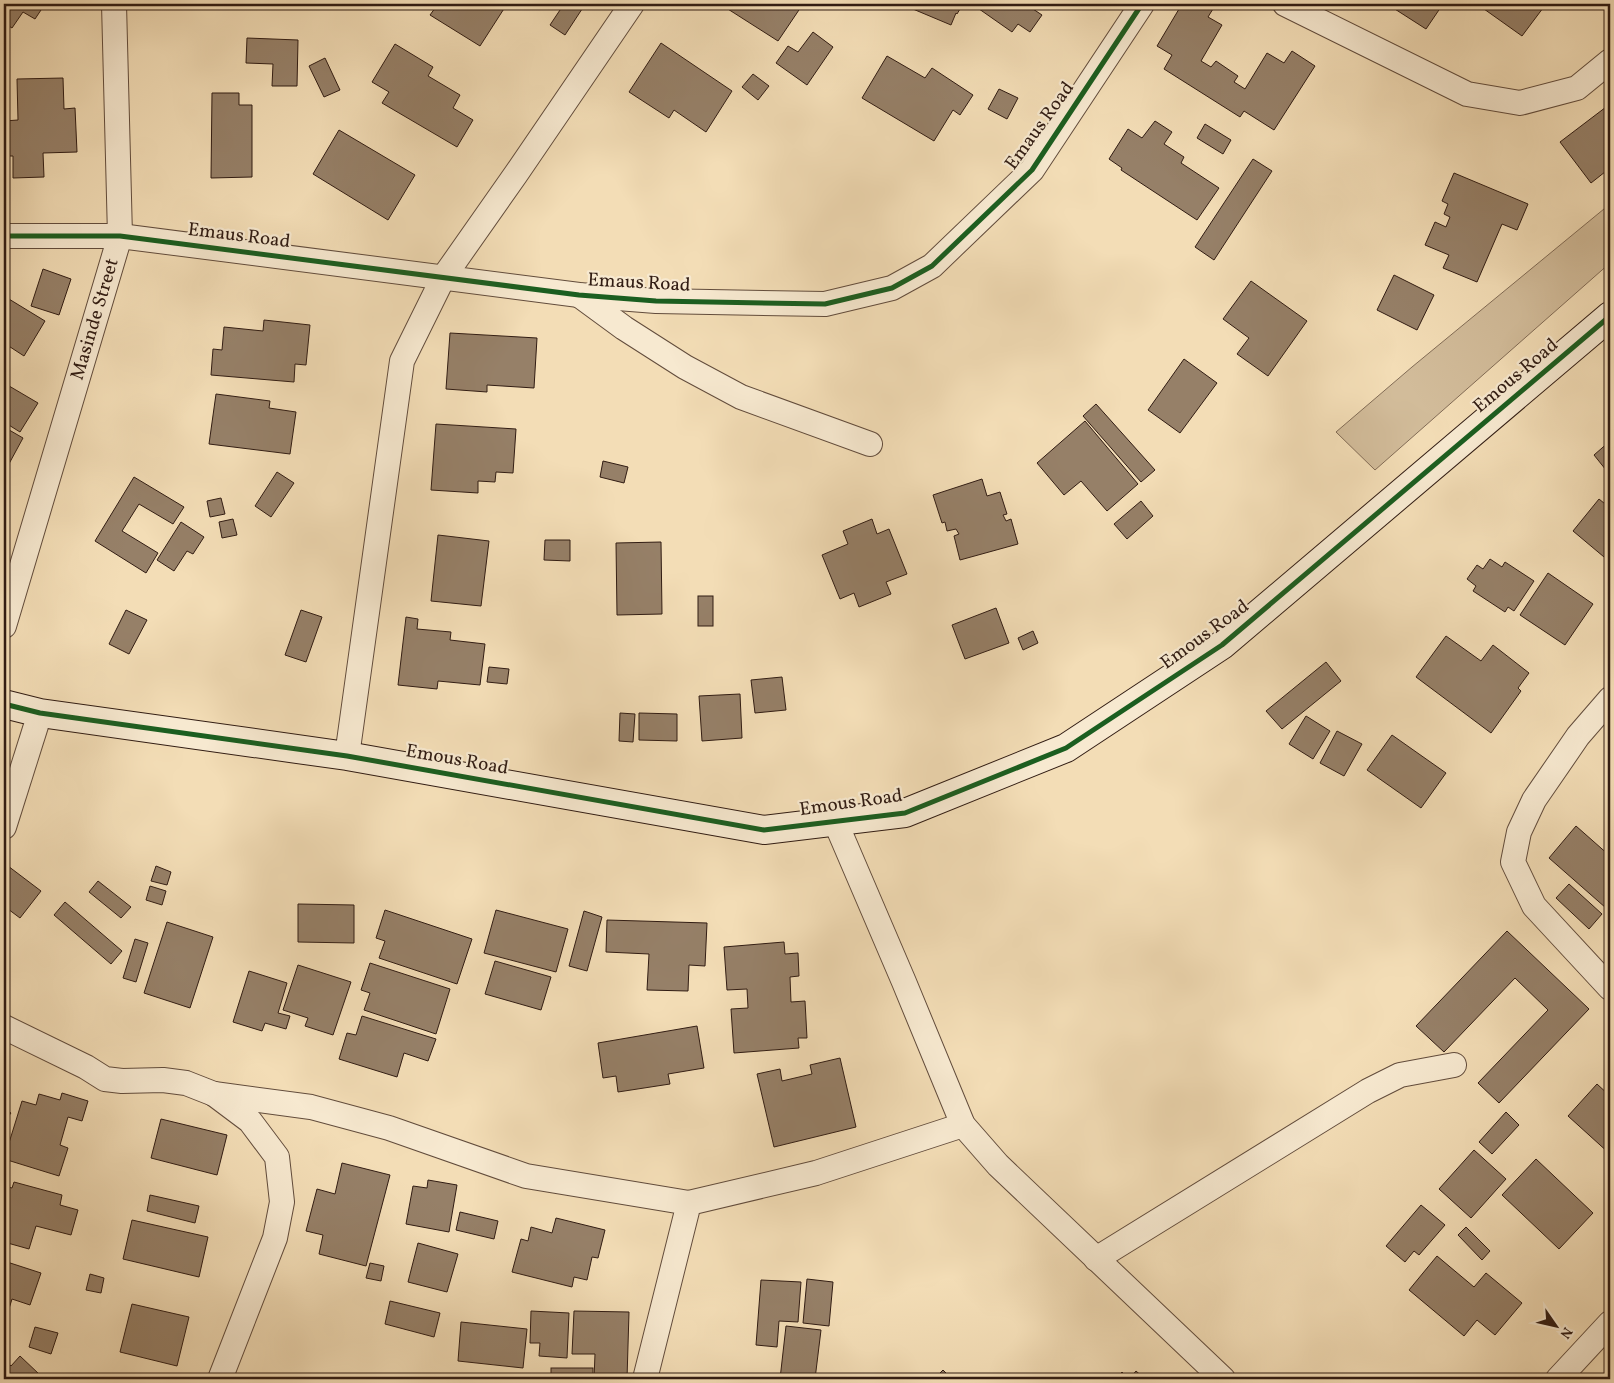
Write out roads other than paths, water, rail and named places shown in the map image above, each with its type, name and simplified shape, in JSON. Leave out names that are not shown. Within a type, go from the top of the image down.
[{"type":"street","name":"Masinde Street","points":[[4,626],[120,236],[114,4]]},
{"type":"street","points":[[347,756],[402,361],[442,278],[516,174],[632,4]]},
{"type":"street","name":"Emaus Road","points":[[4,236],[120,236],[579,295],[656,301],[825,304],[892,288],[932,266],[1032,170],[1142,4]]},
{"type":"street","points":[[1285,4],[1467,94],[1520,103],[1577,88],[1610,61]]},
{"type":"street","points":[[579,295],[624,328],[685,367],[741,397],[870,444]]},
{"type":"street","name":"Emous Road","points":[[4,704],[40,713],[347,756],[764,830],[905,813],[1066,748],[1222,645],[1610,316]]},
{"type":"street","points":[[1610,699],[1578,736],[1534,800],[1519,832],[1513,862],[1534,906],[1610,988]]},
{"type":"street","points":[[4,828],[40,713]]},
{"type":"street","points":[[835,821],[963,1125],[998,1166],[1223,1379]]},
{"type":"street","points":[[4,1027],[86,1067],[105,1079],[122,1081],[163,1080],[186,1083],[214,1094],[311,1107],[389,1128],[526,1176],[688,1203],[816,1173],[963,1125]]},
{"type":"street","points":[[1096,1259],[1368,1090],[1400,1075],[1454,1065]]},
{"type":"street","points":[[214,1094],[250,1122],[277,1157],[282,1202],[275,1238],[220,1379]]},
{"type":"street","points":[[645,1379],[688,1203]]},
{"type":"street","points":[[1558,1379],[1610,1323]]}]
